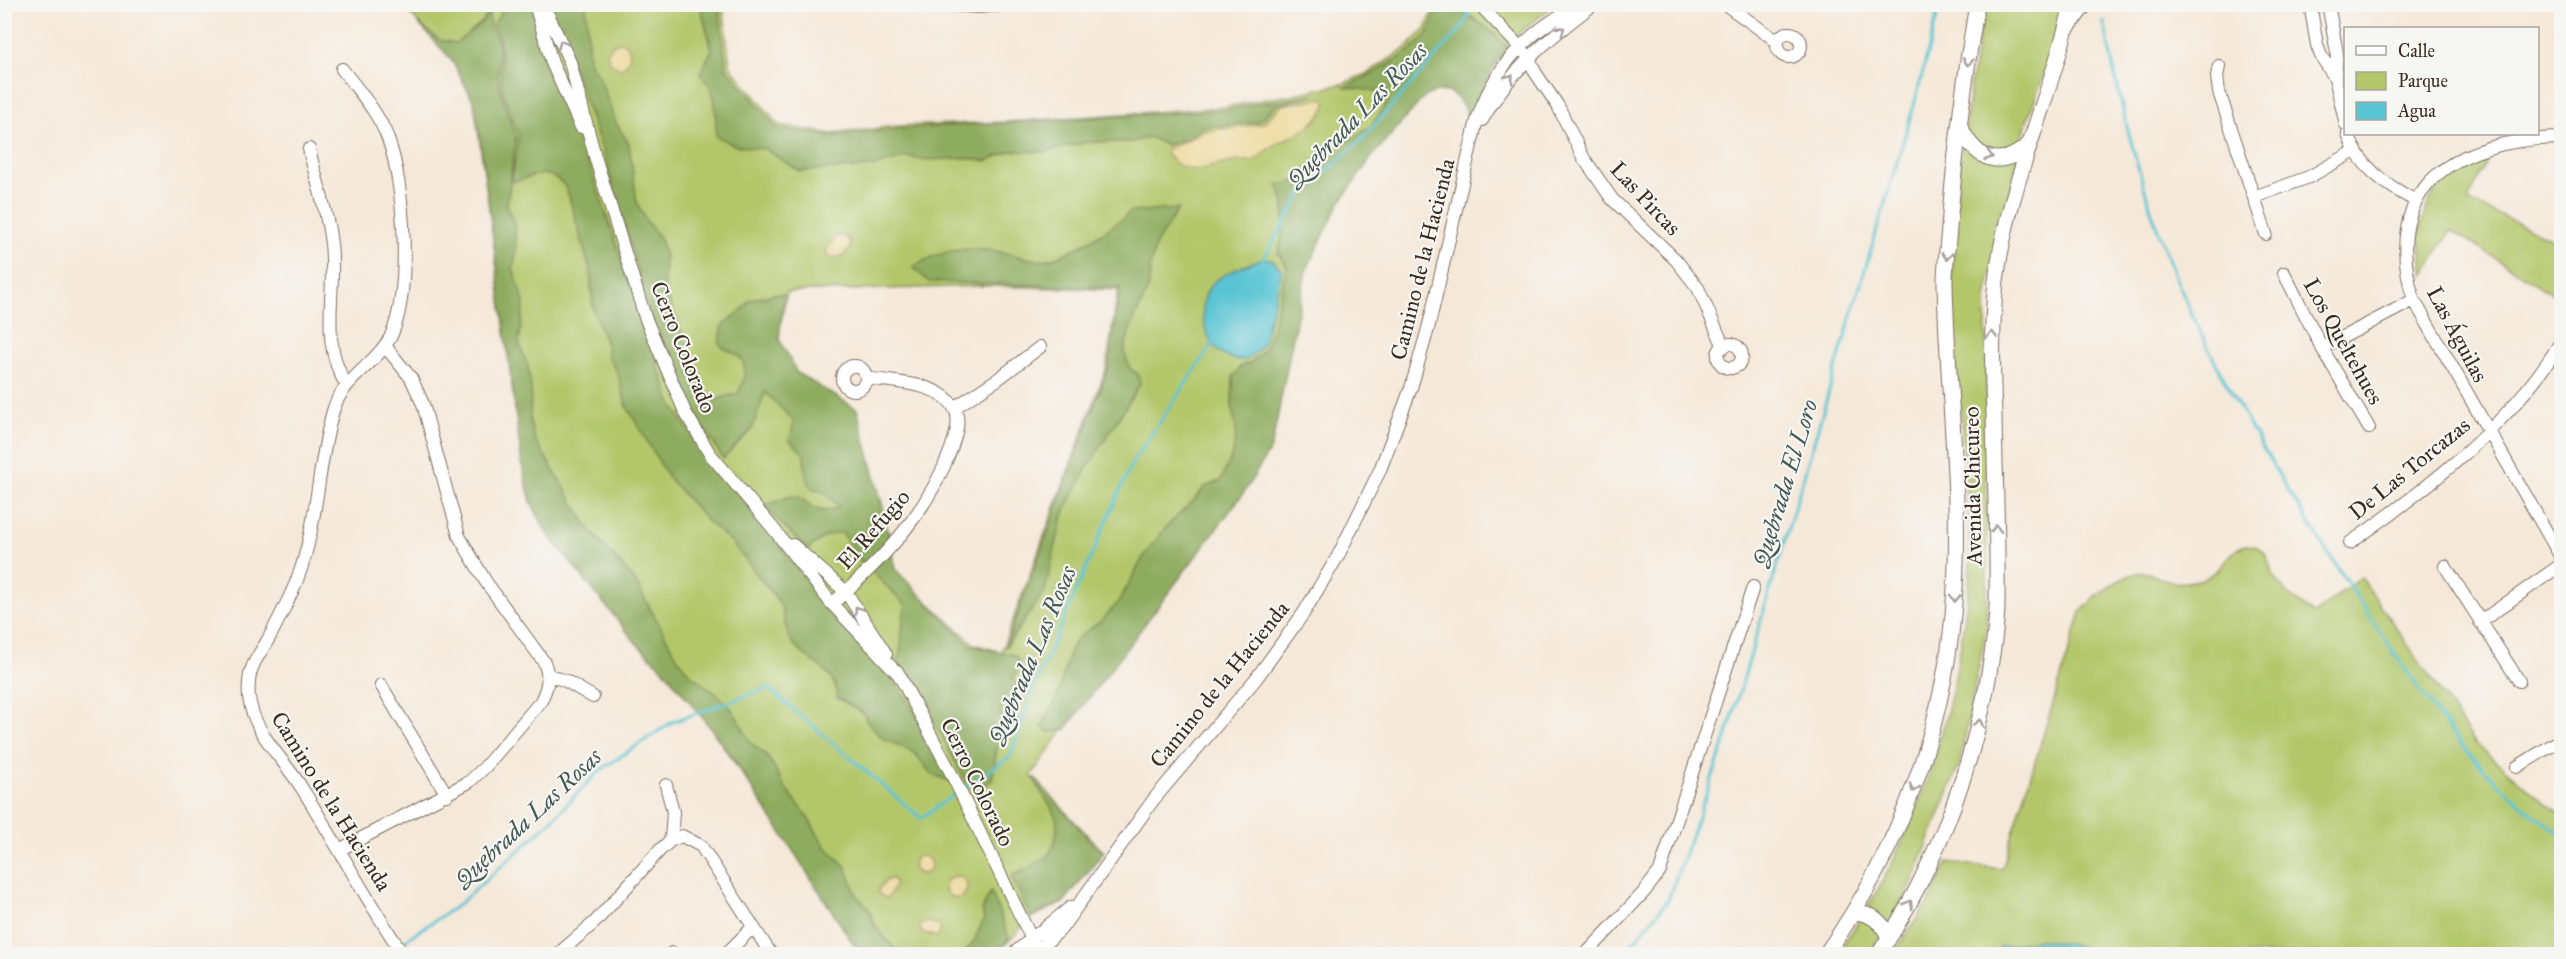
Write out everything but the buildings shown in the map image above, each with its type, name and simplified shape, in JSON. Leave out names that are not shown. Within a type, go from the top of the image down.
[{"type":"main road","name":"Avenida Chicureo","points":[[1826,954],[1854,912],[1887,852],[1910,797],[1938,707],[1950,644],[1955,586],[1956,523],[1945,281],[1953,174],[1977,4]]},
{"type":"main road","name":"Avenida Chicureo","points":[[1879,954],[1928,867],[1952,809],[1973,744],[1988,677],[1997,609],[1992,324],[2005,228],[2028,145],[2065,34],[2072,4]]},
{"type":"main road","points":[[1960,126],[1973,147],[1988,158],[2007,159],[2028,145]]},
{"type":"main road","points":[[1854,912],[1876,918],[1884,927],[1889,938]]},
{"type":"street","name":"Cerro Colorado","points":[[535,4],[552,63],[596,160]]},
{"type":"street","name":"Cerro Colorado","points":[[543,4],[573,74],[596,160],[645,316],[684,412],[710,454],[772,527],[832,604],[901,677]]},
{"type":"street","points":[[938,4],[978,7],[1017,4]]},
{"type":"street","name":"Las Pircas","points":[[1479,4],[1528,57],[1535,72],[1558,106],[1583,157],[1612,199],[1676,260],[1698,288],[1724,347]]},
{"type":"street","name":"Camino de la Hacienda","points":[[1035,954],[1060,929],[1154,799],[1250,687],[1283,644],[1322,584],[1353,528],[1392,441],[1419,361],[1479,111],[1490,88],[1520,46],[1545,25],[1583,4]]},
{"type":"street","name":"Camino de la Hacienda","points":[[1473,137],[1506,83],[1528,57],[1594,4]]},
{"type":"street","points":[[1725,4],[1778,42]]},
{"type":"street","points":[[2065,34],[2077,14],[2087,4]]},
{"type":"street","points":[[2310,4],[2321,56],[2335,78]]},
{"type":"street","points":[[2328,4],[2337,53],[2335,78],[2344,116]]},
{"type":"street","points":[[2219,66],[2217,83],[2219,92],[2266,234]]},
{"type":"street","name":"Camino de la Hacienda","points":[[342,69],[388,136],[394,159],[401,209],[402,294],[395,327],[385,346],[347,386],[333,409],[315,509],[300,572],[287,603],[251,669],[248,695],[252,713],[263,734],[302,787],[403,954]]},
{"type":"street","points":[[559,79],[573,74]]},
{"type":"street","points":[[2348,135],[2355,151],[2382,180],[2416,201]]},
{"type":"street","name":"Las Águilas","points":[[2562,138],[2526,137],[2482,150],[2456,161],[2435,176],[2416,201],[2407,226],[2404,246],[2405,269],[2414,300],[2487,432],[2562,559]]},
{"type":"street","points":[[309,149],[331,244],[331,341],[336,369],[347,386]]},
{"type":"street","points":[[2254,197],[2308,177],[2355,151]]},
{"type":"street","name":"Los Queltehues","points":[[2284,273],[2322,348],[2369,428]]},
{"type":"street","points":[[2322,348],[2414,300]]},
{"type":"street","name":"De Las Torcazas","points":[[2350,543],[2407,503],[2487,432],[2521,397],[2562,340]]},
{"type":"street","points":[[339,850],[469,783],[541,701],[547,689],[549,675],[544,662],[486,582],[459,536],[423,404],[411,378],[385,346]]},
{"type":"street","points":[[867,378],[930,389],[941,395],[954,408],[998,380],[1040,347]]},
{"type":"street","name":"El Refugio","points":[[832,604],[902,535],[919,513],[936,485],[957,432],[954,408]]},
{"type":"street","name":"Cerro Colorado","points":[[772,527],[846,592],[901,677],[1012,897],[1035,954]]},
{"type":"street","points":[[2480,622],[2562,564]]},
{"type":"street","points":[[2445,566],[2519,681]]},
{"type":"street","points":[[1586,954],[1644,892],[1660,871],[1753,586]]},
{"type":"street","points":[[549,675],[566,681],[592,697]]},
{"type":"street","points":[[381,685],[447,795]]},
{"type":"street","points":[[2517,767],[2562,739]]},
{"type":"street","points":[[666,785],[673,812],[671,840]]},
{"type":"street","points":[[558,954],[595,922],[671,840],[682,836],[701,846],[771,954]]},
{"type":"street","name":"Camino de la Hacienda","points":[[1013,954],[1080,901]]},
{"type":"street","points":[[726,954],[753,927]]},
{"type":"green space","points":[[401,5],[723,5],[730,66],[779,125],[832,134],[896,126],[1007,122],[1225,107],[1342,84],[1370,72],[1408,47],[1426,28],[1435,5],[1552,5],[1520,32],[1489,66],[1468,109],[1468,116],[1452,92],[1432,92],[1423,96],[1372,155],[1329,218],[1306,266],[1273,441],[1244,491],[1065,727],[1031,776],[1104,852],[1063,903],[1030,918],[997,954],[864,954],[710,727],[665,669],[615,614],[547,531],[504,316],[474,101],[449,54]],"holes":[[[985,286],[1118,290],[1106,369],[1001,652],[974,644],[892,569],[778,337],[787,292]]]},
{"type":"green space","points":[[502,5],[530,5],[547,59],[587,159],[672,405],[698,445],[770,531],[825,606],[880,664],[908,700],[952,782],[931,774],[915,753],[882,738],[863,713],[837,698],[832,679],[792,642],[779,602],[732,543],[707,521],[668,477],[626,405],[618,374],[608,356],[593,308],[590,269],[566,187],[559,180],[546,174],[511,182],[519,137],[504,96],[500,41],[493,25],[501,13]]},
{"type":"green space","points":[[550,5],[586,5],[589,62],[599,76],[616,123],[629,144],[637,203],[645,219],[660,239],[665,257],[664,287],[704,390],[714,400],[738,393],[744,378],[743,362],[734,352],[719,344],[723,325],[742,310],[750,300],[773,294],[784,294],[779,339],[797,373],[857,409],[885,515],[895,569],[970,645],[1014,655],[1019,660],[1019,670],[1013,677],[1021,688],[1013,701],[1001,705],[1002,717],[992,780],[985,785],[967,784],[926,706],[898,661],[906,605],[856,556],[843,533],[819,540],[807,550],[764,506],[791,496],[799,497],[814,508],[823,511],[839,508],[828,495],[812,489],[809,485],[805,472],[804,454],[790,440],[794,421],[765,392],[752,429],[723,459],[684,395],[655,331],[603,151]]},
{"type":"green space","points":[[700,5],[719,5],[726,68],[778,129],[831,136],[896,129],[1225,110],[1315,94],[1276,105],[1258,122],[1204,127],[1186,139],[1166,145],[1149,137],[1133,142],[1088,142],[1045,152],[1011,151],[986,161],[966,158],[927,160],[905,157],[874,167],[799,171],[765,149],[736,146],[716,136],[713,94],[700,74],[712,49]]},
{"type":"green space","points":[[1438,5],[1452,5],[1457,8],[1489,29],[1508,47],[1491,72],[1469,117],[1461,103],[1452,94],[1440,92],[1424,97],[1371,158],[1339,204],[1306,271],[1271,448],[1245,491],[1065,730],[1049,732],[1042,727],[1057,697],[1070,651],[1076,639],[1101,621],[1118,603],[1144,556],[1166,527],[1205,487],[1220,481],[1228,465],[1234,450],[1236,428],[1232,406],[1233,377],[1241,366],[1250,363],[1264,350],[1270,336],[1287,267],[1278,253],[1284,210],[1278,185],[1296,181],[1324,152],[1356,137],[1372,125],[1388,101],[1383,92],[1345,87],[1391,64],[1413,48],[1428,32]]},
{"type":"green space","points":[[1984,5],[2063,5],[2049,62],[2027,120],[1986,297],[1987,625],[1960,762],[1909,891],[1869,954],[1836,954],[1884,879],[1904,838],[1936,754],[1957,666],[1970,568],[1965,460],[1952,330],[1952,270],[1961,156]]},
{"type":"green space","points":[[489,12],[490,26],[498,41],[498,76],[502,97],[516,137],[507,206],[515,227],[516,253],[513,269],[524,302],[519,343],[528,367],[531,389],[530,422],[535,440],[590,530],[635,581],[677,657],[690,674],[718,695],[734,712],[751,743],[765,754],[773,765],[786,790],[803,810],[825,846],[846,867],[857,896],[869,909],[876,927],[899,954],[863,954],[854,945],[736,763],[710,727],[664,670],[636,643],[546,532],[531,502],[522,465],[474,102],[451,59],[417,22],[440,40],[456,43],[482,22]]},
{"type":"green space","points":[[2487,161],[2468,201],[2561,243],[2561,300],[2451,230],[2424,275],[2419,237],[2425,211],[2434,192],[2457,169]]},
{"type":"green space","points":[[1178,209],[1156,244],[1150,267],[1149,286],[1130,329],[1124,352],[1130,369],[1138,374],[1140,384],[1084,473],[1063,515],[1045,591],[1005,648],[1109,365],[1120,288],[929,282],[913,267],[937,255],[972,249],[1042,260],[1063,254],[1088,241],[1113,226],[1130,212]]},
{"type":"green space","points":[[2245,545],[2256,546],[2265,553],[2273,574],[2286,593],[2314,614],[2361,577],[2476,744],[2547,805],[2561,813],[2561,954],[2106,954],[2071,944],[2000,947],[2000,954],[1893,954],[1931,898],[1948,862],[2002,869],[2081,612],[2111,585],[2130,575],[2148,573],[2171,582],[2202,579],[2216,571],[2234,552]]},
{"type":"green space","points":[[1034,777],[1098,849],[1104,852],[1063,902],[1031,917],[1011,876],[1048,855],[1054,845],[1057,827],[1053,810]]},
{"type":"green space","points":[[991,891],[1009,938],[997,954],[962,954],[973,943],[984,919],[982,909]]},
{"type":"sand","points":[[622,42],[628,45],[630,56],[626,65],[620,69],[610,63],[607,52],[615,43]]},
{"type":"sand","points":[[1323,98],[1327,102],[1318,118],[1255,160],[1237,161],[1193,170],[1184,168],[1167,155],[1167,149],[1206,131],[1262,124],[1282,105]]},
{"type":"sand","points":[[836,236],[848,238],[851,247],[843,256],[831,258],[827,255],[826,250]]},
{"type":"sand","points":[[918,856],[926,856],[931,861],[929,872],[918,874],[913,869],[913,861]]},
{"type":"sand","points":[[956,876],[964,879],[967,887],[964,895],[956,898],[948,895],[945,887],[948,879]]},
{"type":"sand","points":[[888,879],[893,879],[895,885],[887,899],[878,893],[879,888]]},
{"type":"sand","points":[[929,922],[940,925],[940,934],[937,937],[921,932],[920,925]]},
{"type":"water","points":[[1263,258],[1273,260],[1282,271],[1262,346],[1247,360],[1230,358],[1217,350],[1211,342],[1204,322],[1204,300],[1207,291],[1218,279]]},
{"type":"water","points":[[2041,940],[2071,944],[2106,954],[2000,954],[2000,947]]},
{"type":"waterway","name":"Quebrada El Loro","points":[[1624,954],[1668,900],[1723,748],[1916,98],[1940,4]]},
{"type":"waterway","name":"Quebrada Las Rosas","points":[[1262,261],[1301,195],[1362,139],[1464,25],[1471,9]]},
{"type":"waterway","points":[[2104,22],[2126,122],[2165,251],[2198,326],[2242,411],[2316,534],[2431,705],[2477,762],[2503,788],[2562,834]]},
{"type":"waterway","name":"Quebrada Las Rosas","points":[[963,788],[1010,757],[1034,687],[1132,463],[1214,342]]},
{"type":"waterway","name":"Quebrada Las Rosas","points":[[404,941],[458,905],[546,826],[599,771],[672,722],[768,688],[921,818],[958,792]]},
{"type":"waterway","name":"Quebrada Las Rosas","points":[[382,954],[389,950]]}]
